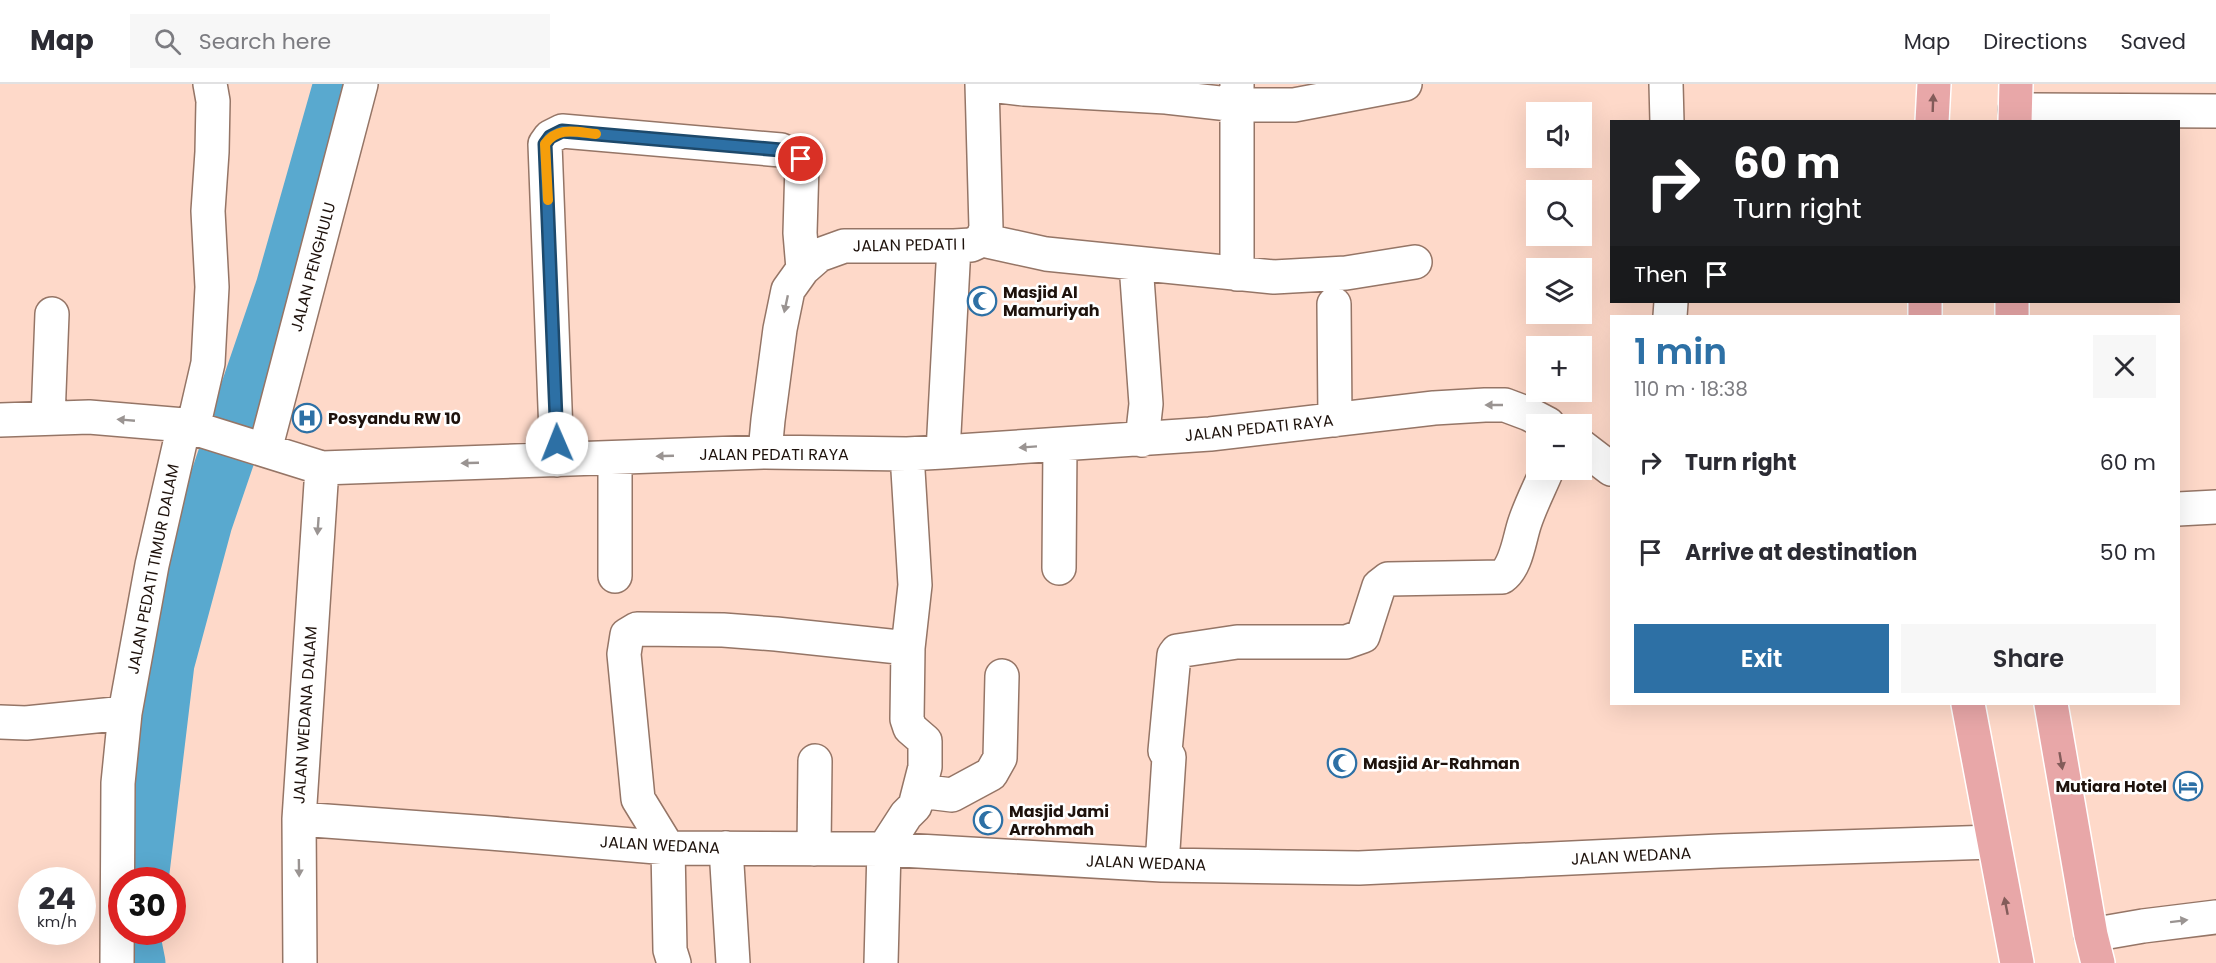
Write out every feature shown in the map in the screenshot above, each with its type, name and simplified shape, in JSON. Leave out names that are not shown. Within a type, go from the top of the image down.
[{"type":"main road","points":[[1932,120],[1934,84]]},
{"type":"main road","points":[[1968,705],[2017,963]]},
{"type":"main road","points":[[2051,705],[2094,949]]},
{"type":"street","name":"JALAN PEDATI TIMUR DALAM","points":[[117,963],[118,783],[125,713],[152,565],[194,428],[208,363],[212,287],[208,211],[213,101],[210,84]]},
{"type":"street","name":"JALAN PENGHULU","points":[[263,450],[361,84]]},
{"type":"street","points":[[982,84],[1024,89],[1166,96],[1237,95],[1294,105],[1406,84]]},
{"type":"street","name":"JALAN PEDATI I","points":[[765,452],[782,319],[789,290],[803,269],[819,255],[844,246],[968,243],[986,228],[982,84]]},
{"type":"street","points":[[1665,84],[1667,120]]},
{"type":"street","points":[[1237,95],[1237,274]]},
{"type":"street","points":[[2015,105],[2216,111]]},
{"type":"street","points":[[557,460],[545,144],[550,137],[562,131],[781,150],[796,155],[801,159],[802,164],[800,233],[803,269]]},
{"type":"street","points":[[943,452],[968,243],[1046,254],[1274,277],[1346,273],[1415,262]]},
{"type":"street","points":[[1136,264],[1146,405],[1142,440]]},
{"type":"street","points":[[1334,304],[1335,420]]},
{"type":"street","points":[[48,418],[52,314]]},
{"type":"street","name":"JALAN PEDATI RAYA","points":[[0,420],[89,417],[194,428],[322,468],[765,452],[907,454],[1142,440],[1434,408],[1505,405],[1528,414]]},
{"type":"street","points":[[1059,568],[1060,445]]},
{"type":"street","points":[[881,963],[884,849],[906,815],[915,806],[925,766],[926,748],[925,741],[910,728],[907,718],[908,648],[915,585],[907,454]]},
{"type":"street","points":[[1592,454],[1610,468]]},
{"type":"street","points":[[615,458],[615,576]]},
{"type":"street","name":"JALAN WEDANA DALAM","points":[[300,963],[299,819],[322,468]]},
{"type":"street","points":[[1162,866],[1169,757],[1165,751],[1174,655],[1177,651],[1238,642],[1346,642],[1363,636],[1379,586],[1388,579],[1502,577],[1508,573],[1512,565],[1525,521],[1543,480]]},
{"type":"street","points":[[2180,509],[2216,507]]},
{"type":"street","points":[[674,963],[670,950],[668,848],[638,799],[624,654],[627,635],[638,629],[723,630],[908,648]]},
{"type":"street","points":[[919,791],[952,795],[980,781],[996,768],[1000,758],[1002,676]]},
{"type":"street","points":[[0,722],[26,723],[125,713]]},
{"type":"street","points":[[814,849],[815,761]]},
{"type":"street","name":"JALAN WEDANA","points":[[299,819],[490,832],[668,848],[884,849],[1162,866],[1359,868],[1720,851],[1993,842]]},
{"type":"street","points":[[726,848],[733,963]]},
{"type":"street","points":[[2094,949],[2143,926],[2216,917]]},
{"type":"waterway","points":[[142,867],[166,663],[204,522],[284,288],[342,84]]},
{"type":"waterway","points":[[133,945],[137,963]]},
{"type":"slow traffic","points":[[548,200],[545,144],[550,137],[562,131],[596,134]]},
{"type":"place","name":"Masjid Al Mamuriyah","points":[[982,301]]},
{"type":"place","name":"Posyandu RW 10","points":[[307,418]]},
{"type":"place","name":"Masjid Ar-Rahman","points":[[1342,763]]},
{"type":"place","name":"Mutiara Hotel","points":[[2188,786]]},
{"type":"place","name":"Masjid Jami Arrohmah","points":[[988,820]]},
{"type":"route","points":[[557,443],[545,144],[550,137],[562,131],[781,150],[790,152],[801,159]]}]
